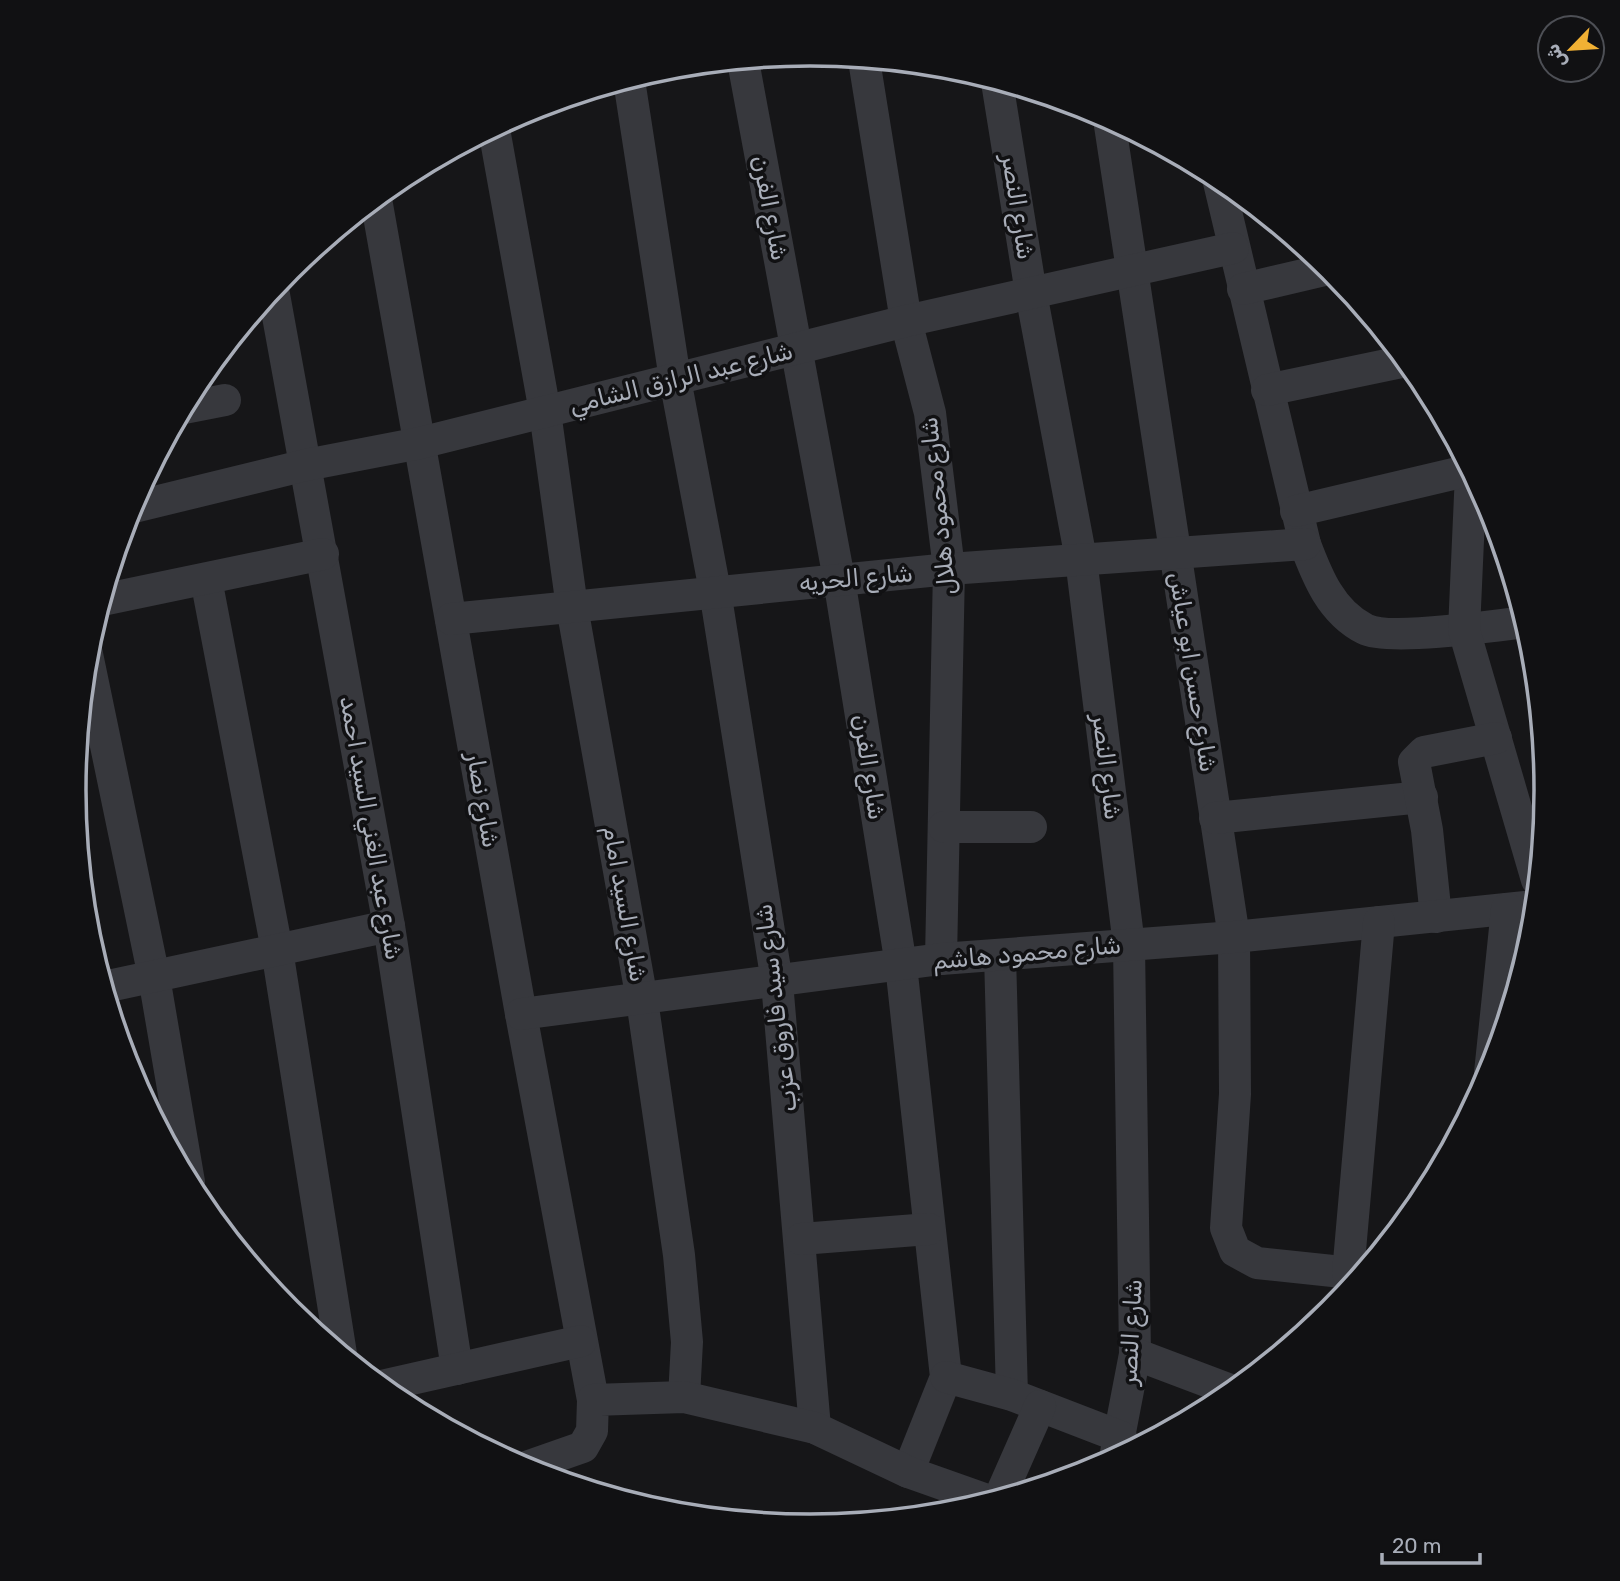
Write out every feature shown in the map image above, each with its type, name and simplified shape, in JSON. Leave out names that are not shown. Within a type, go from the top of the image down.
[{"type":"street","name":"شارع محمود هلال","points":[[865,69],[906,321],[930,413],[949,569],[941,959]]},
{"type":"street","name":"شارع الفرن","points":[[745,70],[839,579],[901,965],[946,1377],[908,1472]]},
{"type":"street","name":"شارع سيد فاروق عزب","points":[[630,89],[676,379],[715,591],[777,982],[815,1427]]},
{"type":"street","name":"شارع النصر","points":[[999,91],[1031,293],[1081,559],[1129,945],[1135,1354],[1118,1445]]},
{"type":"street","name":"شارع حسن ابو عياش","points":[[1111,133],[1234,937],[1235,1094],[1226,1228],[1235,1251],[1257,1262],[1350,1272]]},
{"type":"street","name":"شارع السيد امام","points":[[496,138],[545,412],[572,607],[642,1000],[680,1255],[687,1342],[684,1397]]},
{"type":"street","points":[[1222,196],[1305,544],[1319,580],[1339,610],[1367,631],[1464,630],[1514,623]]},
{"type":"street","name":"شارع نصار","points":[[378,210],[521,1014],[593,1400],[592,1431],[583,1447],[540,1462]]},
{"type":"street","name":"شارع عبد الرازق الشامي","points":[[145,504],[306,465],[420,443],[906,321],[1233,248]]},
{"type":"street","points":[[1243,289],[1315,272]]},
{"type":"street","name":"شارع عبد الغني السيد احمد","points":[[276,303],[388,926],[457,1369]]},
{"type":"street","points":[[1267,390],[1394,364]]},
{"type":"street","points":[[197,405],[225,400]]},
{"type":"street","points":[[1296,511],[1463,478]]},
{"type":"street","points":[[1470,494],[1464,630],[1530,857]]},
{"type":"street","name":"شارع الحريه","points":[[451,620],[949,569],[1305,544]]},
{"type":"street","points":[[112,598],[323,554]]},
{"type":"street","points":[[206,579],[277,950],[339,1340]]},
{"type":"street","points":[[94,686],[154,976],[183,1152]]},
{"type":"street","points":[[1436,917],[1422,797],[1413,762],[1417,755],[1496,738]]},
{"type":"street","points":[[1215,818],[1422,797]]},
{"type":"street","points":[[944,827],[1031,827]]},
{"type":"street","points":[[1506,989],[1521,908]]},
{"type":"street","name":"شارع محمود هاشم","points":[[521,1014],[941,959],[1234,937],[1521,908]]},
{"type":"street","points":[[1355,1266],[1379,922]]},
{"type":"street","points":[[113,985],[388,926]]},
{"type":"street","points":[[1000,955],[1026,1400],[1002,1489]]},
{"type":"street","points":[[801,1240],[929,1229]]},
{"type":"street","points":[[395,1383],[581,1341]]},
{"type":"street","points":[[1135,1354],[1220,1386]]},
{"type":"street","points":[[946,1377],[1026,1400],[1116,1446]]},
{"type":"street","points":[[593,1400],[684,1397],[815,1427],[908,1472],[974,1495]]}]
